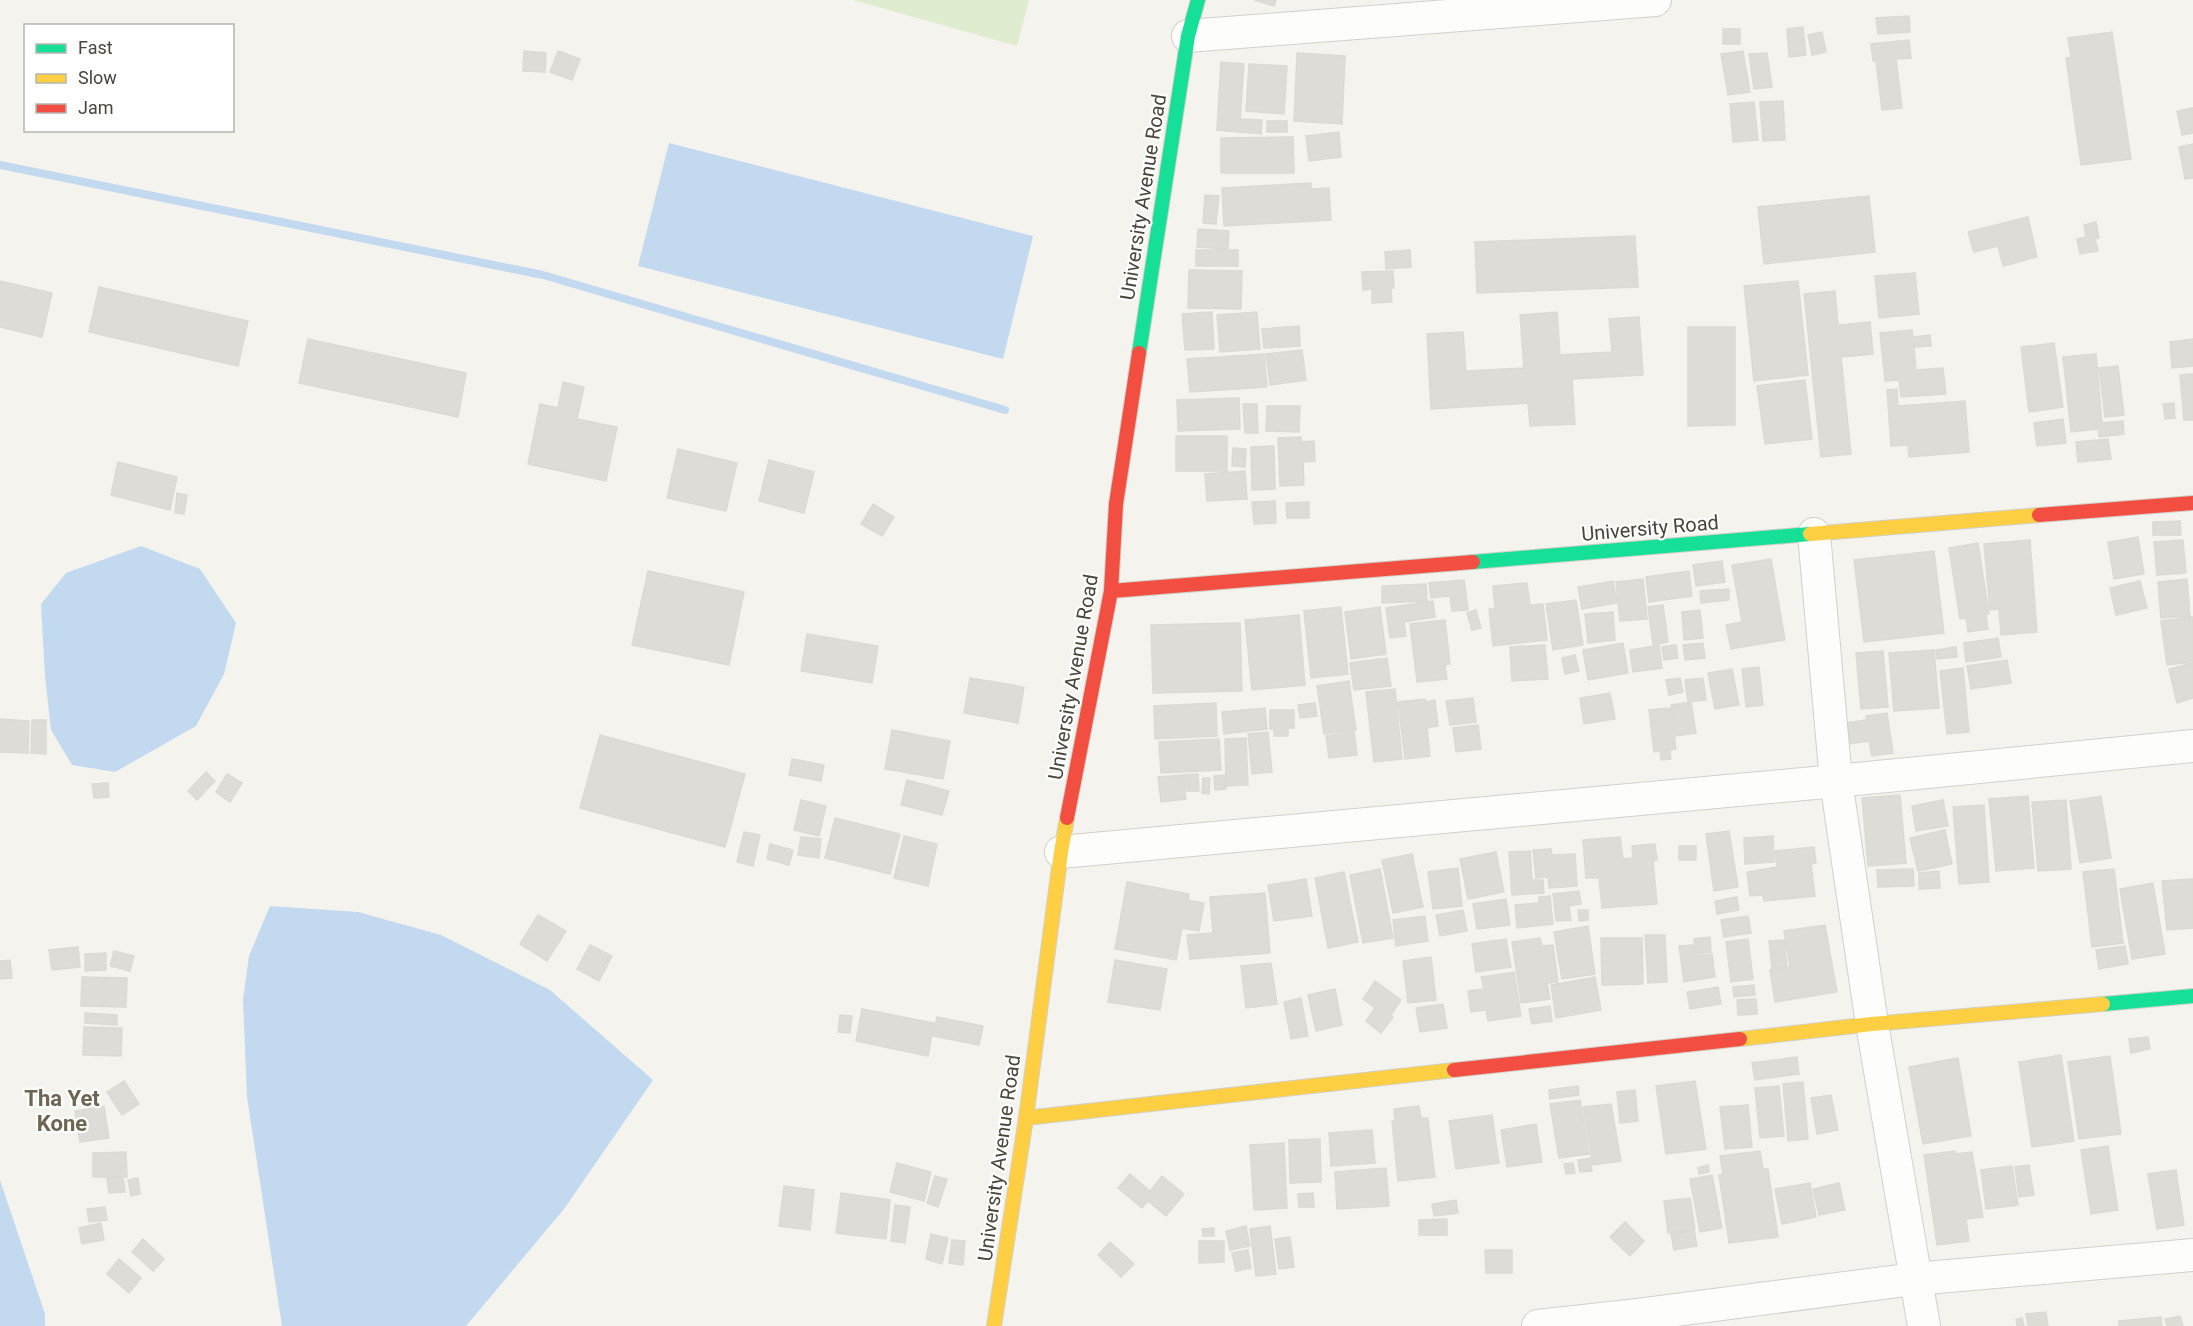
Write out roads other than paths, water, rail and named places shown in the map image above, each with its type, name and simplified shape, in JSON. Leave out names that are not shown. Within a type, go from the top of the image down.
[{"type":"street","name":"University Avenue Road","points":[[994,1326],[1026,1118],[1061,852],[1111,591],[1116,504],[1188,36],[1198,0]]},
{"type":"street","points":[[1188,36],[1655,0]]},
{"type":"street","name":"University Road","points":[[1111,591],[2193,503]]},
{"type":"street","points":[[1814,534],[1836,781],[1872,1024],[1914,1279],[1924,1326]]},
{"type":"street","points":[[1061,852],[2193,746]]},
{"type":"street","points":[[1026,1118],[1872,1024],[2193,996]]},
{"type":"street","points":[[1538,1326],[1914,1279],[2193,1255]]},
{"type":"water","points":[[669,143],[1033,236],[1003,359],[638,266]]},
{"type":"water","points":[[141,546],[200,569],[236,623],[224,674],[196,726],[115,772],[72,765],[51,730],[41,604],[66,573]]},
{"type":"water","points":[[270,906],[358,912],[441,935],[550,990],[653,1080],[564,1209],[466,1326],[282,1326],[247,1097],[243,1000],[249,956]]},
{"type":"water","points":[[0,1180],[45,1314],[45,1326],[0,1326]]},
{"type":"waterway","points":[[0,165],[543,275],[1005,410]]},
{"type":"district","name":"Tha Yet Kone","points":[[62,1110]]}]
